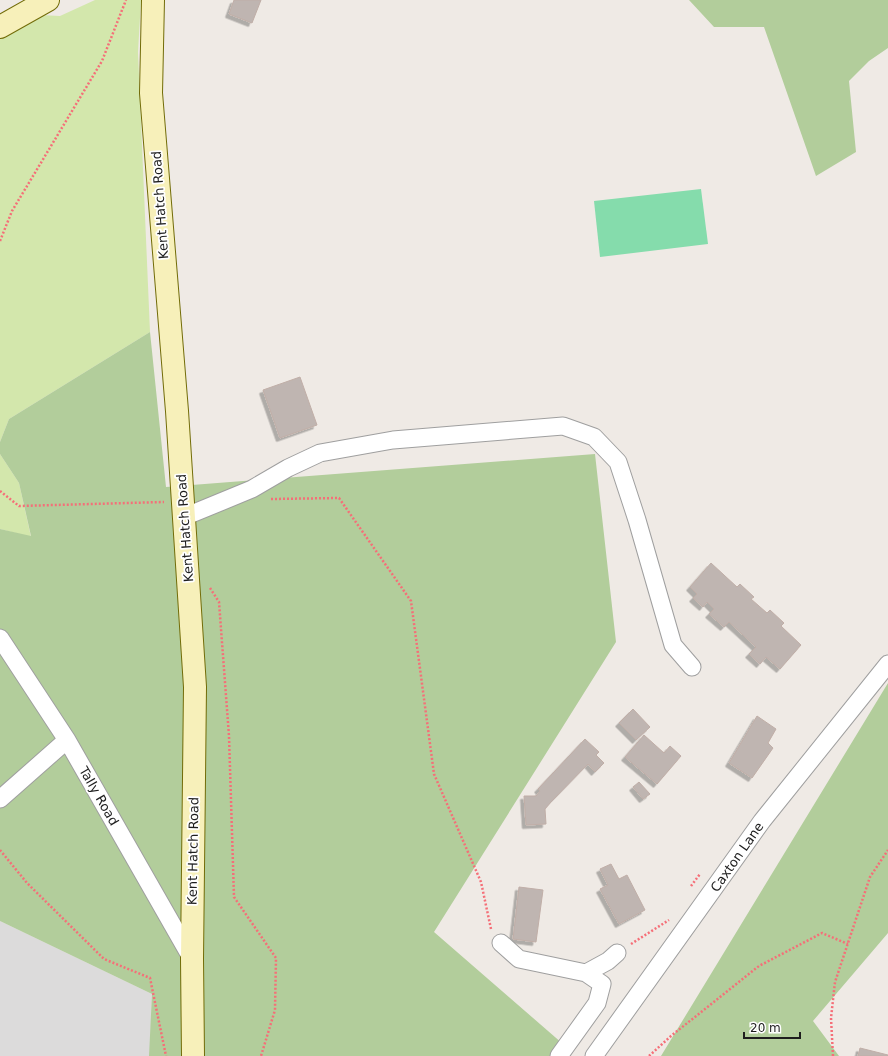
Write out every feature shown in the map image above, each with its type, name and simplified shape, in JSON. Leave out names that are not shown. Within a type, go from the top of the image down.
[{"type":"main road","points":[[0,27],[48,0]]},
{"type":"main road","name":"Kent Hatch Road","points":[[153,0],[151,93],[184,509],[195,687],[192,959],[193,1056]]},
{"type":"street","points":[[184,509],[252,489],[288,468],[320,453],[393,440],[563,426],[594,437],[618,462],[637,520],[673,645],[692,667]]},
{"type":"street","name":"Tally Road","points":[[0,638],[67,740],[192,959]]},
{"type":"street","name":"Caxton Lane","points":[[594,1056],[762,821],[888,664]]},
{"type":"street","points":[[0,800],[67,740]]},
{"type":"street","points":[[502,943],[520,959],[586,973],[602,984],[598,1003],[559,1056]]},
{"type":"street","points":[[586,973],[608,961],[617,953]]},
{"type":"path","points":[[0,241],[12,210],[102,60],[126,0]]},
{"type":"path","points":[[0,491],[19,506],[184,509]]},
{"type":"path","points":[[270,500],[339,498],[411,601],[434,774],[481,882],[493,936],[502,943]]},
{"type":"path","points":[[207,584],[219,602],[229,736],[234,897],[276,958],[275,1010],[261,1056]]},
{"type":"path","points":[[0,850],[27,883],[104,959],[150,978],[166,1056]]},
{"type":"path","points":[[833,1056],[831,1018],[835,982],[870,877],[888,850]]},
{"type":"path","points":[[690,888],[704,869]]},
{"type":"path","points":[[617,953],[674,916]]},
{"type":"path","points":[[649,1056],[671,1036],[760,966],[822,933],[848,944]]},
{"type":"shaded area","points":[[0,921],[152,994],[150,1056],[0,1056]]},
{"type":"green space","points":[[95,0],[141,0],[138,52],[150,332],[9,419],[0,442],[0,35],[40,15],[60,16]]},
{"type":"green space","points":[[689,0],[888,0],[888,48],[869,61],[849,81],[856,152],[816,176],[764,27],[714,27]]},
{"type":"green space","points":[[701,189],[708,244],[600,257],[594,201]]},
{"type":"green space","points":[[150,332],[166,487],[595,454],[616,642],[434,932],[563,1044],[554,1056],[149,1056],[152,994],[0,921],[0,529],[31,536],[19,483],[0,454],[0,442],[9,419]]},
{"type":"green space","points":[[0,454],[19,483],[31,537],[0,529]]},
{"type":"green space","points":[[888,683],[888,933],[813,1021],[839,1056],[661,1056]]},
{"type":"building","points":[[234,0],[261,0],[252,23],[229,14]]},
{"type":"building","points":[[300,377],[317,425],[280,438],[263,390]]},
{"type":"building","points":[[711,563],[737,587],[740,584],[754,597],[751,599],[767,613],[770,610],[784,623],[781,626],[801,645],[780,669],[766,657],[760,664],[749,654],[756,647],[729,622],[724,627],[709,614],[714,609],[707,602],[703,607],[693,598],[697,594],[690,587]]},
{"type":"building","points":[[633,709],[650,727],[636,740],[619,723]]},
{"type":"building","points":[[757,716],[776,729],[768,743],[773,748],[752,778],[729,763]]},
{"type":"building","points":[[644,735],[664,753],[670,746],[681,756],[657,784],[625,757]]},
{"type":"building","points":[[585,739],[599,752],[596,755],[604,763],[595,772],[588,764],[551,802],[545,809],[546,824],[526,825],[524,796],[536,796],[540,791],[538,789]]},
{"type":"building","points":[[639,782],[650,794],[643,799],[633,787]]},
{"type":"building","points":[[611,864],[619,879],[627,875],[645,910],[619,924],[600,889],[608,885],[600,869]]},
{"type":"building","points":[[519,887],[543,890],[536,942],[513,939]]},
{"type":"building","points":[[860,1048],[888,1055],[888,1056],[858,1056]]}]
